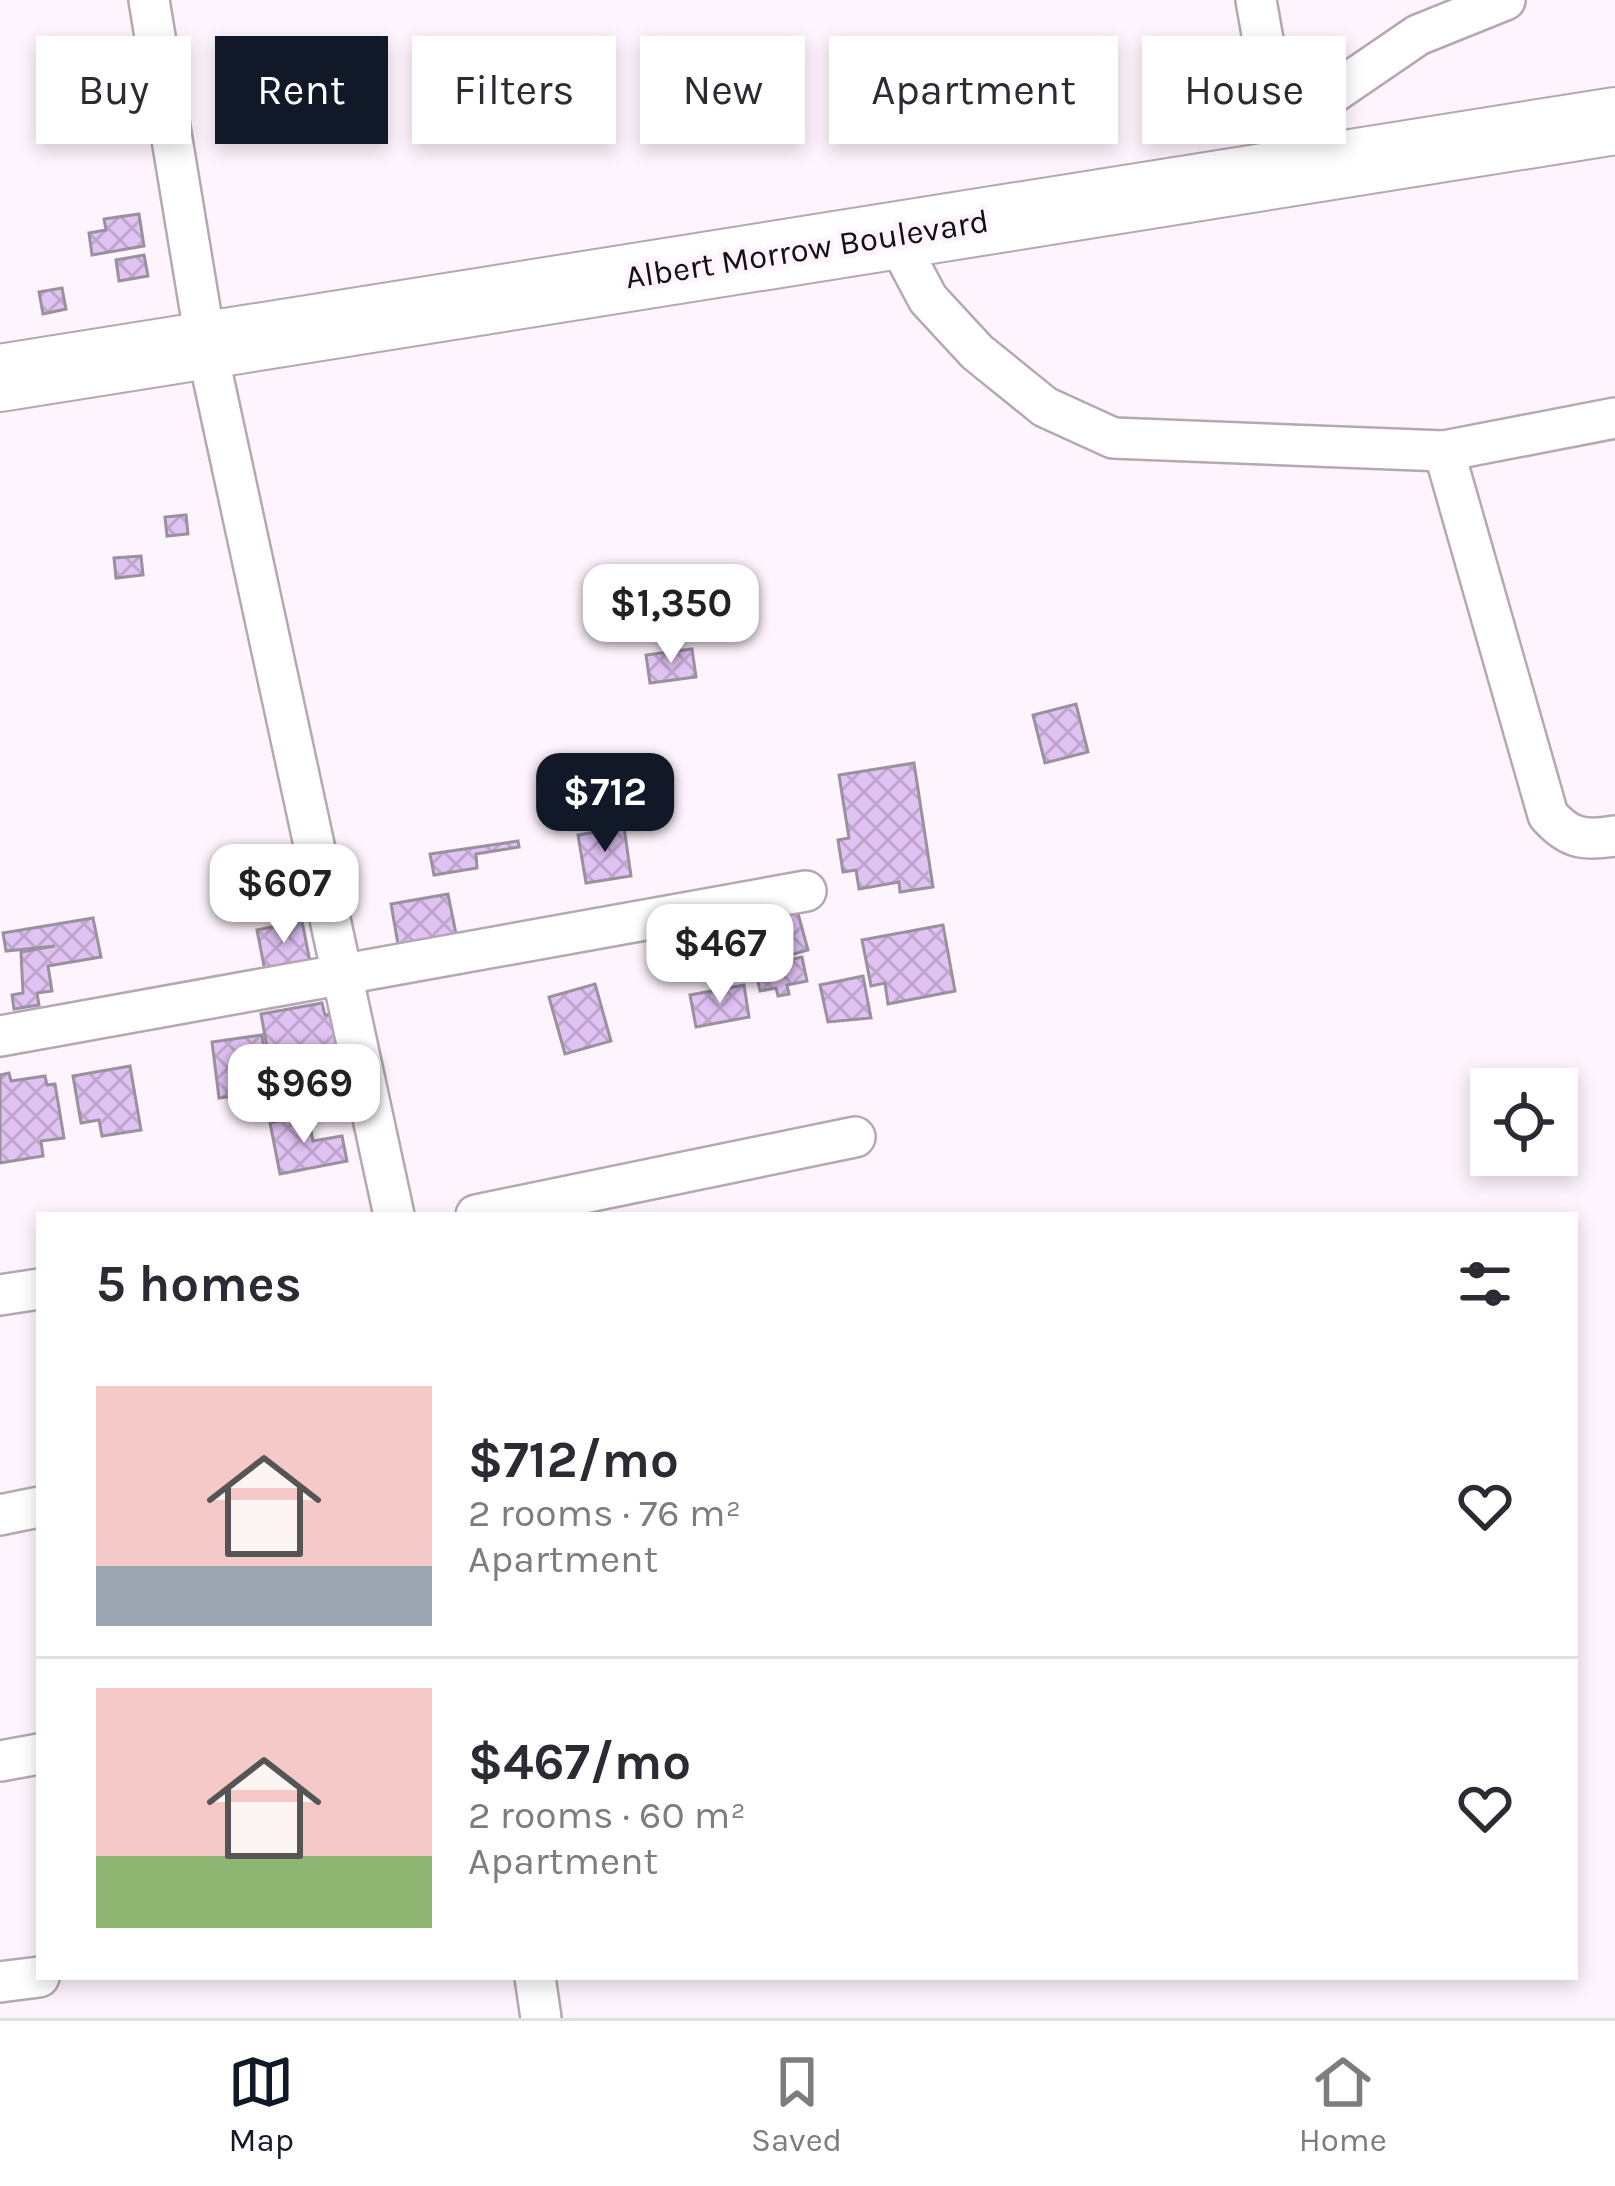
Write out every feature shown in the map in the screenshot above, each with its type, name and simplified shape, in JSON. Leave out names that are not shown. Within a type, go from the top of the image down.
[{"type":"highway","name":"Albert Morrow Boulevard","points":[[0,378],[894,236],[1283,151],[1615,121]]},
{"type":"street","points":[[149,0],[206,345],[303,813],[344,976],[393,1212]]},
{"type":"street","points":[[1256,0],[1283,151]]},
{"type":"street","points":[[1283,151],[1418,35],[1505,0]]},
{"type":"street","points":[[894,236],[928,299],[977,352],[1045,407],[1113,438],[1444,451],[1615,418]]},
{"type":"street","points":[[1444,451],[1548,815],[1565,834],[1587,841],[1615,836]]},
{"type":"street","points":[[0,1036],[806,891]]},
{"type":"street","points":[[491,1212],[854,1137]]},
{"type":"street","points":[[0,1295],[36,1289]]},
{"type":"street","points":[[0,1515],[36,1508]]},
{"type":"street","points":[[0,1761],[36,1755]]},
{"type":"street","points":[[0,1982],[36,1977]]},
{"type":"street","points":[[535,1980],[541,2018]]},
{"type":"building","points":[[139,214],[144,246],[92,255],[89,233],[106,230],[104,219]]},
{"type":"building","points":[[144,255],[148,276],[119,281],[116,260]]},
{"type":"building","points":[[62,288],[66,309],[43,314],[39,292]]},
{"type":"building","points":[[186,515],[188,534],[167,536],[165,517]]},
{"type":"building","points":[[141,556],[143,575],[116,578],[114,558]]},
{"type":"building","points":[[692,649],[696,677],[650,683],[646,655]]},
{"type":"building","points":[[1076,704],[1088,752],[1045,763],[1033,715]]},
{"type":"building","points":[[914,763],[933,887],[900,892],[899,882],[859,889],[856,870],[843,872],[838,840],[849,838],[839,775]]},
{"type":"building","points":[[624,827],[631,876],[586,883],[578,835]]},
{"type":"building","points":[[518,841],[519,847],[476,854],[477,868],[434,875],[430,854]]},
{"type":"building","points":[[448,894],[457,939],[399,950],[391,904]]},
{"type":"building","points":[[797,910],[808,950],[762,963],[750,924]]},
{"type":"building","points":[[93,918],[101,957],[48,966],[52,991],[37,993],[39,1005],[14,1009],[12,995],[23,993],[21,952],[55,946],[6,951],[3,933]]},
{"type":"building","points":[[302,921],[310,962],[265,971],[257,930]]},
{"type":"building","points":[[943,925],[955,991],[888,1004],[885,983],[871,986],[862,940]]},
{"type":"building","points":[[802,957],[807,981],[787,985],[789,994],[778,996],[776,988],[760,991],[755,968]]},
{"type":"building","points":[[863,976],[871,1018],[828,1022],[820,985]]},
{"type":"building","points":[[595,984],[611,1041],[565,1054],[549,997]]},
{"type":"building","points":[[744,985],[749,1017],[696,1027],[690,995]]},
{"type":"building","points":[[322,1003],[325,1015],[334,1014],[343,1062],[272,1075],[261,1014]]},
{"type":"building","points":[[262,1035],[269,1091],[219,1098],[212,1042]]},
{"type":"building","points":[[130,1066],[141,1130],[102,1136],[99,1120],[81,1123],[73,1076]]},
{"type":"building","points":[[9,1073],[11,1081],[45,1076],[47,1085],[55,1084],[64,1138],[41,1141],[43,1156],[0,1163],[0,1075]]},
{"type":"building","points":[[308,1115],[313,1141],[342,1136],[347,1161],[280,1174],[270,1123]]}]
